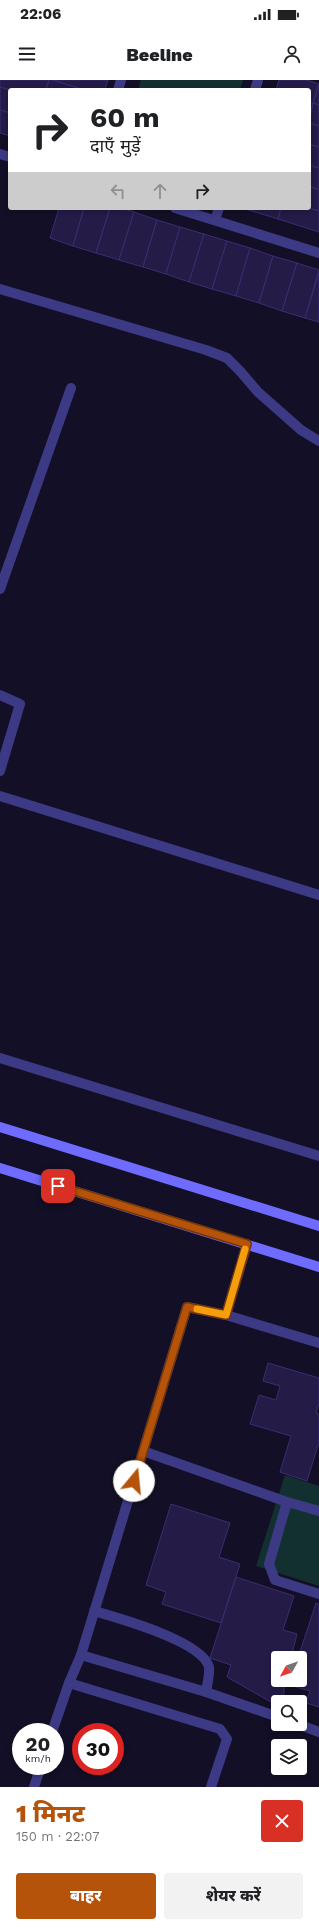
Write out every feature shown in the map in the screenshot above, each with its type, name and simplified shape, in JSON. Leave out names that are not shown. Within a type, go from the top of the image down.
[{"type":"street","points":[[182,210],[319,253]]},
{"type":"street","points":[[215,220],[218,210]]},
{"type":"street","points":[[0,290],[199,348],[227,358],[263,396],[301,430],[319,441]]},
{"type":"street","points":[[0,589],[71,388]]},
{"type":"street","points":[[0,695],[20,704],[0,771]]},
{"type":"street","points":[[0,796],[319,895]]},
{"type":"street","points":[[0,1058],[319,1156]]},
{"type":"street","points":[[0,1127],[319,1226]]},
{"type":"street","points":[[0,1168],[319,1267]]},
{"type":"street","points":[[226,1315],[247,1244]]},
{"type":"street","points":[[55,1723],[69,1683],[81,1655],[187,1307],[226,1315],[319,1343]]},
{"type":"street","points":[[143,1451],[287,1502],[319,1511]]},
{"type":"street","points":[[287,1502],[269,1564],[275,1580],[319,1594]]},
{"type":"street","points":[[94,1610],[158,1632],[199,1652],[209,1667],[206,1692]]},
{"type":"street","points":[[81,1655],[206,1692],[271,1715]]},
{"type":"street","points":[[69,1683],[220,1729],[227,1740],[211,1787]]},
{"type":"street","points":[[307,1727],[319,1732]]},
{"type":"street","points":[[34,1787],[38,1775]]},
{"type":"green space","points":[[141,80],[243,80],[241,88],[139,88]]},
{"type":"green space","points":[[285,1475],[319,1486],[319,1586],[256,1566]]},
{"type":"building","points":[[0,80],[49,80],[47,88],[8,88],[8,89],[0,87]]},
{"type":"building","points":[[49,80],[53,80],[79,88],[47,88]]},
{"type":"building","points":[[53,80],[108,80],[106,88],[79,88]]},
{"type":"building","points":[[279,80],[307,80],[319,84],[313,103],[311,102],[311,88],[277,88]]},
{"type":"building","points":[[319,84],[319,105],[313,103]]},
{"type":"building","points":[[0,87],[8,89],[8,112],[0,110]]},
{"type":"building","points":[[313,103],[319,105],[319,126],[311,124]]},
{"type":"building","points":[[0,110],[8,112],[8,135],[0,133]]},
{"type":"building","points":[[311,124],[319,126],[319,147],[311,145]]},
{"type":"building","points":[[311,145],[319,147],[319,168],[311,166]]},
{"type":"building","points":[[311,166],[319,168],[319,190],[311,187]]},
{"type":"building","points":[[311,187],[319,190],[319,211],[311,209]]},
{"type":"building","points":[[311,209],[319,211],[319,232],[278,219],[280,210],[311,210]]},
{"type":"building","points":[[58,210],[83,210],[73,246],[50,238]]},
{"type":"building","points":[[83,210],[109,210],[96,253],[73,246]]},
{"type":"building","points":[[109,210],[128,210],[134,212],[119,260],[96,253]]},
{"type":"building","points":[[249,210],[280,210],[278,219]]},
{"type":"building","points":[[134,212],[157,220],[143,267],[119,260]]},
{"type":"building","points":[[157,220],[180,227],[166,274],[143,267]]},
{"type":"building","points":[[180,227],[204,234],[189,282],[166,274]]},
{"type":"building","points":[[204,234],[227,241],[212,289],[189,282]]},
{"type":"building","points":[[227,241],[250,248],[236,296],[212,289]]},
{"type":"building","points":[[250,248],[273,256],[259,303],[236,296]]},
{"type":"building","points":[[273,256],[297,263],[282,311],[259,303]]},
{"type":"building","points":[[297,263],[319,270],[305,318],[282,311]]},
{"type":"building","points":[[319,273],[319,322],[305,318]]},
{"type":"building","points":[[268,1363],[319,1378],[319,1403],[316,1413],[319,1414],[319,1445],[307,1481],[280,1472],[291,1436],[250,1424],[259,1395],[276,1400],[280,1386],[263,1381]]},
{"type":"building","points":[[171,1504],[230,1523],[219,1557],[240,1564],[221,1623],[162,1604],[166,1592],[146,1585]]},
{"type":"building","points":[[236,1577],[294,1596],[283,1630],[297,1634],[293,1651],[271,1651],[271,1687],[284,1687],[284,1695],[271,1695],[271,1702],[227,1677],[231,1665],[210,1658]]},
{"type":"building","points":[[316,1603],[319,1604],[319,1707],[307,1703],[310,1691],[296,1687],[307,1687],[307,1651],[300,1651]]},
{"type":"slow traffic","points":[[197,1309],[226,1315],[245,1249]]},
{"type":"route","points":[[58,1186],[247,1244],[226,1315],[187,1307],[134,1481]]}]
